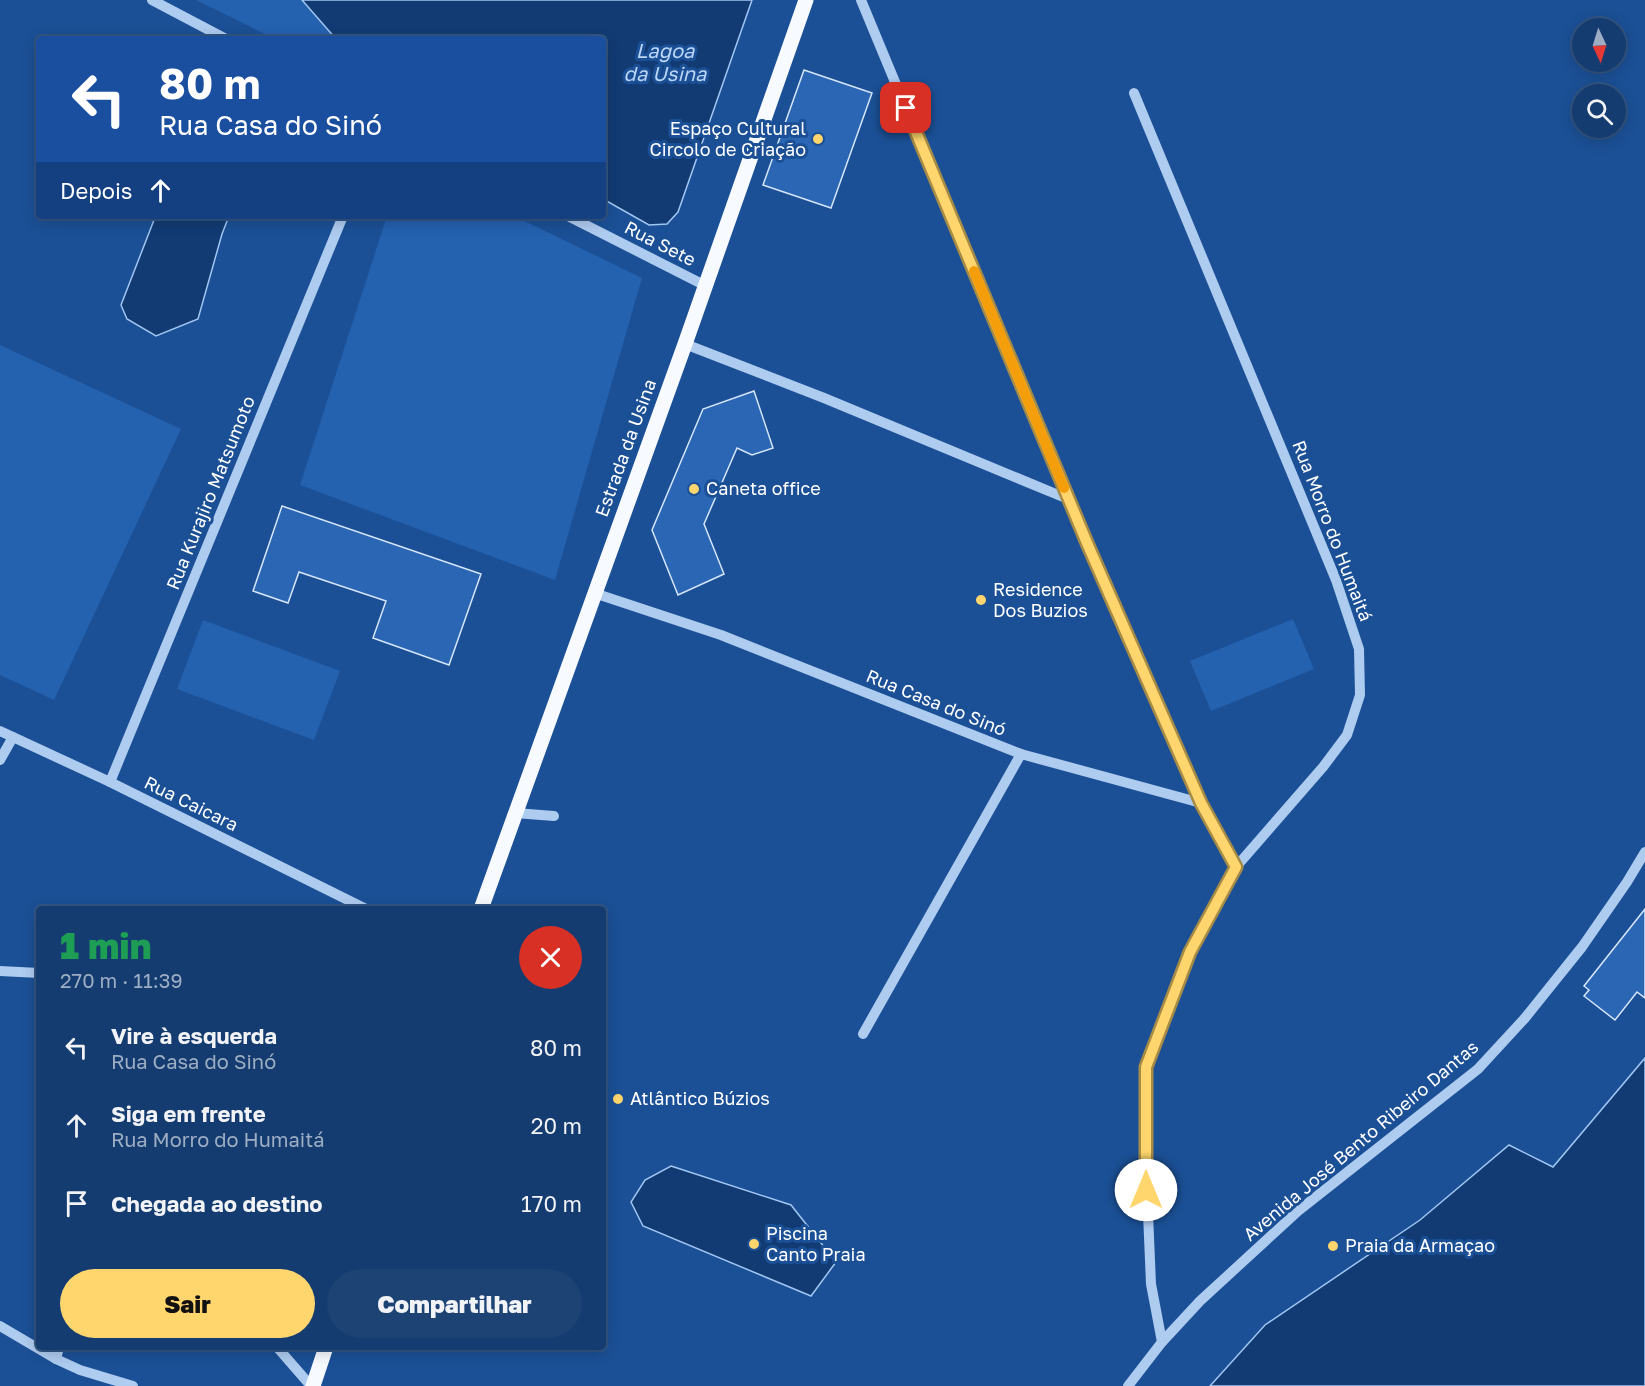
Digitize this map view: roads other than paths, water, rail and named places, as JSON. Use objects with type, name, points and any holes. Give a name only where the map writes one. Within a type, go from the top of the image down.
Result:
[{"type":"main road","name":"Estrada da Usina","points":[[482,906],[685,344],[806,0]]},
{"type":"main road","points":[[312,1386],[325,1350]]},
{"type":"street","points":[[152,0],[220,36]]},
{"type":"street","points":[[861,0],[1068,499],[1201,803],[1236,867]]},
{"type":"street","name":"Rua Morro do Humaitá","points":[[1134,93],[1336,580],[1359,649],[1360,695],[1347,735],[1323,767],[1236,867],[1190,952],[1146,1067],[1146,1190],[1151,1284],[1162,1342]]},
{"type":"street","name":"Rua Kurajiro Matsumoto","points":[[110,782],[342,219]]},
{"type":"street","name":"Rua Sete","points":[[574,219],[704,285]]},
{"type":"street","points":[[685,344],[824,398],[1068,499]]},
{"type":"street","name":"Rua Casa do Sinó","points":[[594,593],[721,635],[1021,754],[1201,803]]},
{"type":"street","name":"Rua Caicara","points":[[0,731],[110,782],[360,906]]},
{"type":"street","points":[[0,760],[13,737]]},
{"type":"street","points":[[863,1034],[1021,754]]},
{"type":"street","points":[[515,813],[554,816]]},
{"type":"street","name":"Avenida José Bento Ribeiro Dantas","points":[[1128,1386],[1162,1342],[1200,1301],[1298,1210],[1478,1069],[1525,1018],[1582,947],[1645,852]]},
{"type":"street","points":[[0,971],[36,973]]},
{"type":"street","points":[[0,1326],[36,1347]]},
{"type":"street","points":[[41,1350],[80,1370],[133,1386]]},
{"type":"street","points":[[56,1359],[58,1350]]},
{"type":"street","points":[[280,1350],[312,1386]]},
{"type":"water","name":"Lagoa da Usina","points":[[302,0],[752,0],[678,212],[667,224],[649,225],[606,201],[606,36],[333,36]]},
{"type":"water","points":[[228,219],[198,319],[156,336],[127,319],[121,305],[154,220]]},
{"type":"water","points":[[1645,1058],[1645,1386],[1210,1386],[1265,1325],[1420,1220],[1509,1145],[1553,1167]]},
{"type":"water","name":"Piscina Canto Praia","points":[[671,1166],[791,1205],[836,1262],[811,1296],[643,1226],[631,1202],[645,1180]]},
{"type":"place","name":"Espaço Cultural Circolo de Criação","points":[[818,139]]},
{"type":"place","name":"Caneta office","points":[[694,489]]},
{"type":"place","name":"Residence Dos Buzios","points":[[981,600]]},
{"type":"place","name":"Atlântico Búzios","points":[[618,1099]]},
{"type":"place","name":"Piscina Canto Praia","points":[[754,1244]]},
{"type":"place","name":"Praia da Armaçao","points":[[1333,1246]]}]
